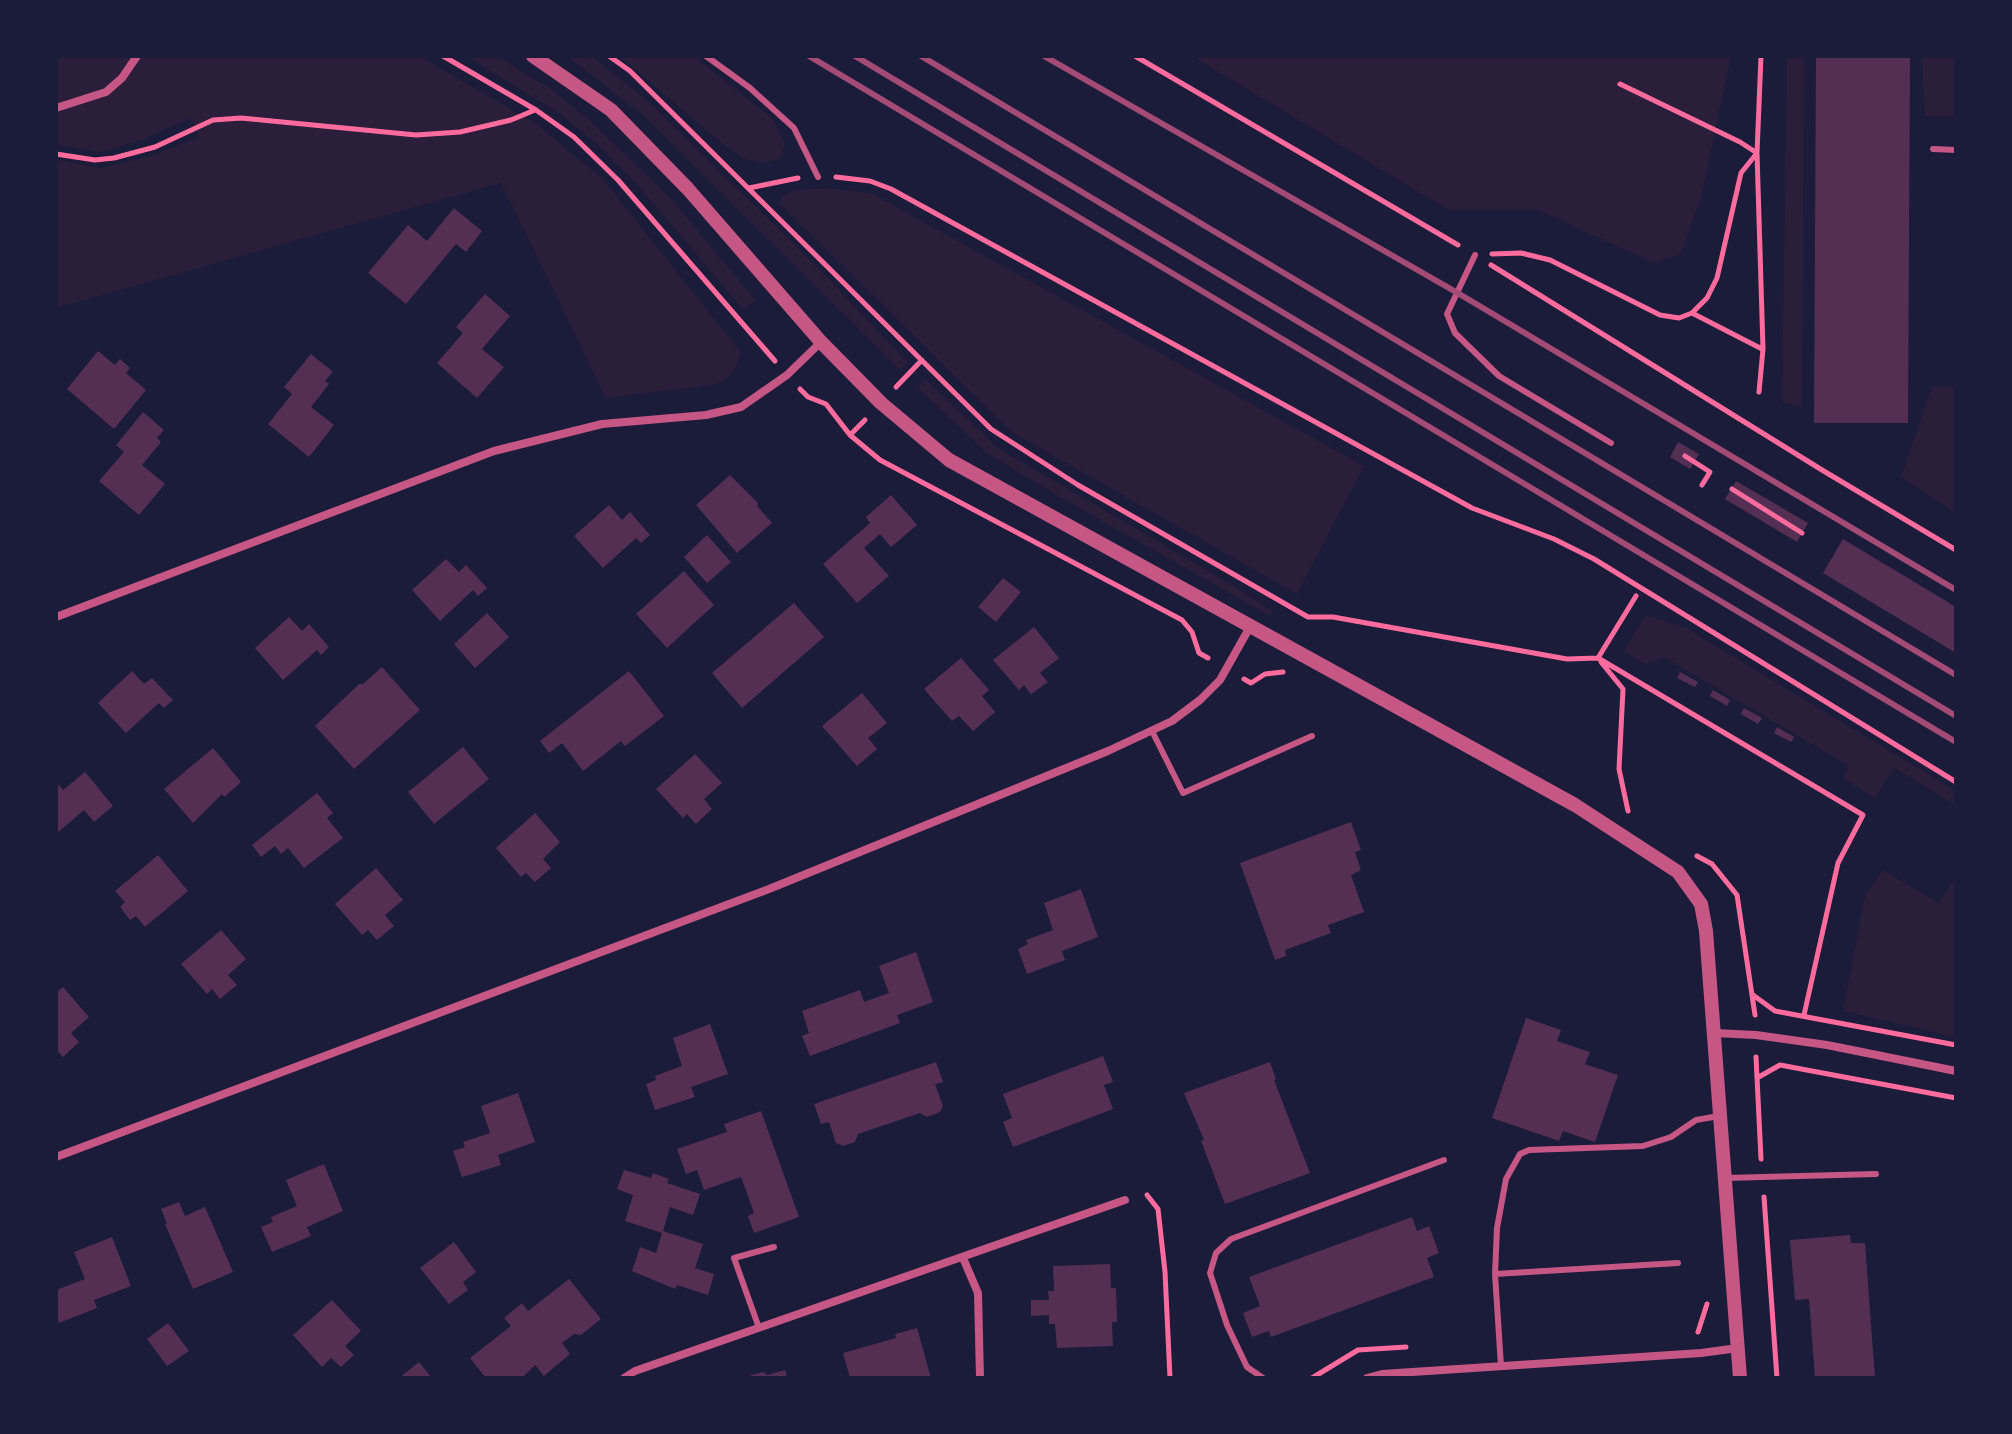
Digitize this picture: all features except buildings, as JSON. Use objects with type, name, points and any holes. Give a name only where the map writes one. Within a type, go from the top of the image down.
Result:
[{"type":"street","points":[[56,108],[106,92],[122,78],[137,56]]},
{"type":"street","points":[[533,56],[611,110],[688,189],[821,342],[881,403],[949,460],[1575,805],[1678,872],[1701,904],[1740,1378]]},
{"type":"street","points":[[56,617],[494,451],[602,424],[706,415],[741,407],[787,375],[821,342]]},
{"type":"street","points":[[56,1157],[769,889],[1152,731],[1172,721],[1200,700],[1220,680],[1251,625]]},
{"type":"street","points":[[1714,1033],[1756,1035],[1827,1045],[1956,1071]]},
{"type":"street","points":[[624,1378],[1125,1200]]},
{"type":"street","points":[[963,1258],[978,1293],[980,1378]]},
{"type":"street","points":[[1367,1378],[1382,1374],[1738,1348]]},
{"type":"lane","points":[[706,56],[750,88],[794,128],[818,177]]},
{"type":"lane","points":[[1933,149],[1956,150]]},
{"type":"lane","points":[[1475,255],[1447,314],[1455,333],[1499,376],[1611,443]]},
{"type":"lane","points":[[1152,731],[1183,793],[1312,736]]},
{"type":"lane","points":[[1501,1366],[1495,1274],[1497,1228],[1506,1179],[1520,1154],[1529,1150],[1643,1146],[1671,1137],[1696,1120],[1720,1116]]},
{"type":"lane","points":[[1263,1378],[1247,1367],[1227,1325],[1210,1273],[1216,1253],[1231,1239],[1444,1160]]},
{"type":"lane","points":[[1725,1178],[1876,1174]]},
{"type":"lane","points":[[759,1328],[734,1258],[774,1247]]},
{"type":"lane","points":[[1495,1274],[1678,1263]]},
{"type":"path","points":[[609,56],[630,71],[991,429],[1078,485],[1308,617],[1333,617],[1567,659],[1598,658],[1863,815],[1838,863],[1804,1015]]},
{"type":"path","points":[[1135,56],[1475,255],[1956,550]]},
{"type":"path","points":[[1759,392],[1763,349],[1757,153],[1761,56]]},
{"type":"path","points":[[1620,84],[1757,153]]},
{"type":"path","points":[[56,154],[95,160],[114,158],[155,147],[213,120],[241,118],[416,135],[460,132],[511,120],[536,110]]},
{"type":"path","points":[[1475,255],[1521,253],[1550,260],[1660,315],[1679,318],[1692,313],[1707,298],[1717,278],[1741,173],[1757,153]]},
{"type":"path","points":[[748,188],[818,177],[870,181],[891,189],[1472,508],[1554,539],[1594,559],[1956,782]]},
{"type":"path","points":[[1692,313],[1763,349]]},
{"type":"path","points":[[1685,456],[1710,472],[1702,485]]},
{"type":"path","points":[[1732,489],[1802,533]]},
{"type":"path","points":[[1598,658],[1636,596]]},
{"type":"path","points":[[1308,617],[1312,633]]},
{"type":"path","points":[[1598,658],[1623,689],[1619,769],[1628,814],[1616,807]]},
{"type":"path","points":[[1244,679],[1251,683],[1265,674],[1289,673]]},
{"type":"path","points":[[1688,850],[1712,864],[1737,895],[1753,995],[1777,1378]]},
{"type":"path","points":[[1753,995],[1775,1011],[1956,1045]]},
{"type":"path","points":[[1757,1078],[1780,1065],[1956,1098]]},
{"type":"path","points":[[1125,1200],[1147,1195],[1158,1209],[1165,1272],[1170,1378]]},
{"type":"path","points":[[1701,1353],[1698,1329],[1707,1308],[1706,1292]]},
{"type":"shaded area","points":[[56,56],[419,56],[535,123],[602,178],[740,351],[737,366],[725,380],[713,385],[606,398],[501,183],[56,308],[56,160],[101,168],[151,156],[200,137],[191,118],[144,139],[103,152],[56,145]]},
{"type":"shaded area","points":[[466,56],[496,56],[551,89],[586,117],[672,200],[755,300],[744,310],[635,182],[596,143],[559,113]]},
{"type":"shaded area","points":[[567,56],[592,56],[649,102],[823,273],[908,363],[900,370],[642,114]]},
{"type":"shaded area","points":[[620,56],[693,56],[772,118],[785,144],[782,155],[779,159],[764,163],[745,159],[719,141]]},
{"type":"shaded area","points":[[1192,56],[1731,56],[1702,194],[1681,254],[1654,263],[1536,209],[1447,209]]},
{"type":"shaded area","points":[[1787,56],[1804,56],[1802,408],[1782,402]]},
{"type":"shaded area","points":[[1922,56],[1956,56],[1956,116],[1925,116]]},
{"type":"shaded area","points":[[826,188],[871,193],[1364,466],[1297,594],[1012,432],[779,203],[783,196],[795,190]]},
{"type":"shaded area","points":[[925,379],[998,448],[1232,585],[1273,611],[1270,616],[985,452],[918,387]]},
{"type":"shaded area","points":[[1932,387],[1956,387],[1956,513],[1901,477]]},
{"type":"shaded area","points":[[1645,615],[1686,628],[1956,791],[1956,805],[1894,768],[1875,798],[1843,778],[1849,766],[1664,657],[1646,664],[1624,652]]},
{"type":"shaded area","points":[[1883,870],[1939,903],[1956,876],[1956,1037],[1843,1011],[1865,896]]},
{"type":"railway","points":[[809,56],[1956,742]]},
{"type":"railway","points":[[855,56],[1956,716]]},
{"type":"railway","points":[[921,56],[1956,675]]},
{"type":"railway","points":[[1044,56],[1456,292],[1956,590]]}]
